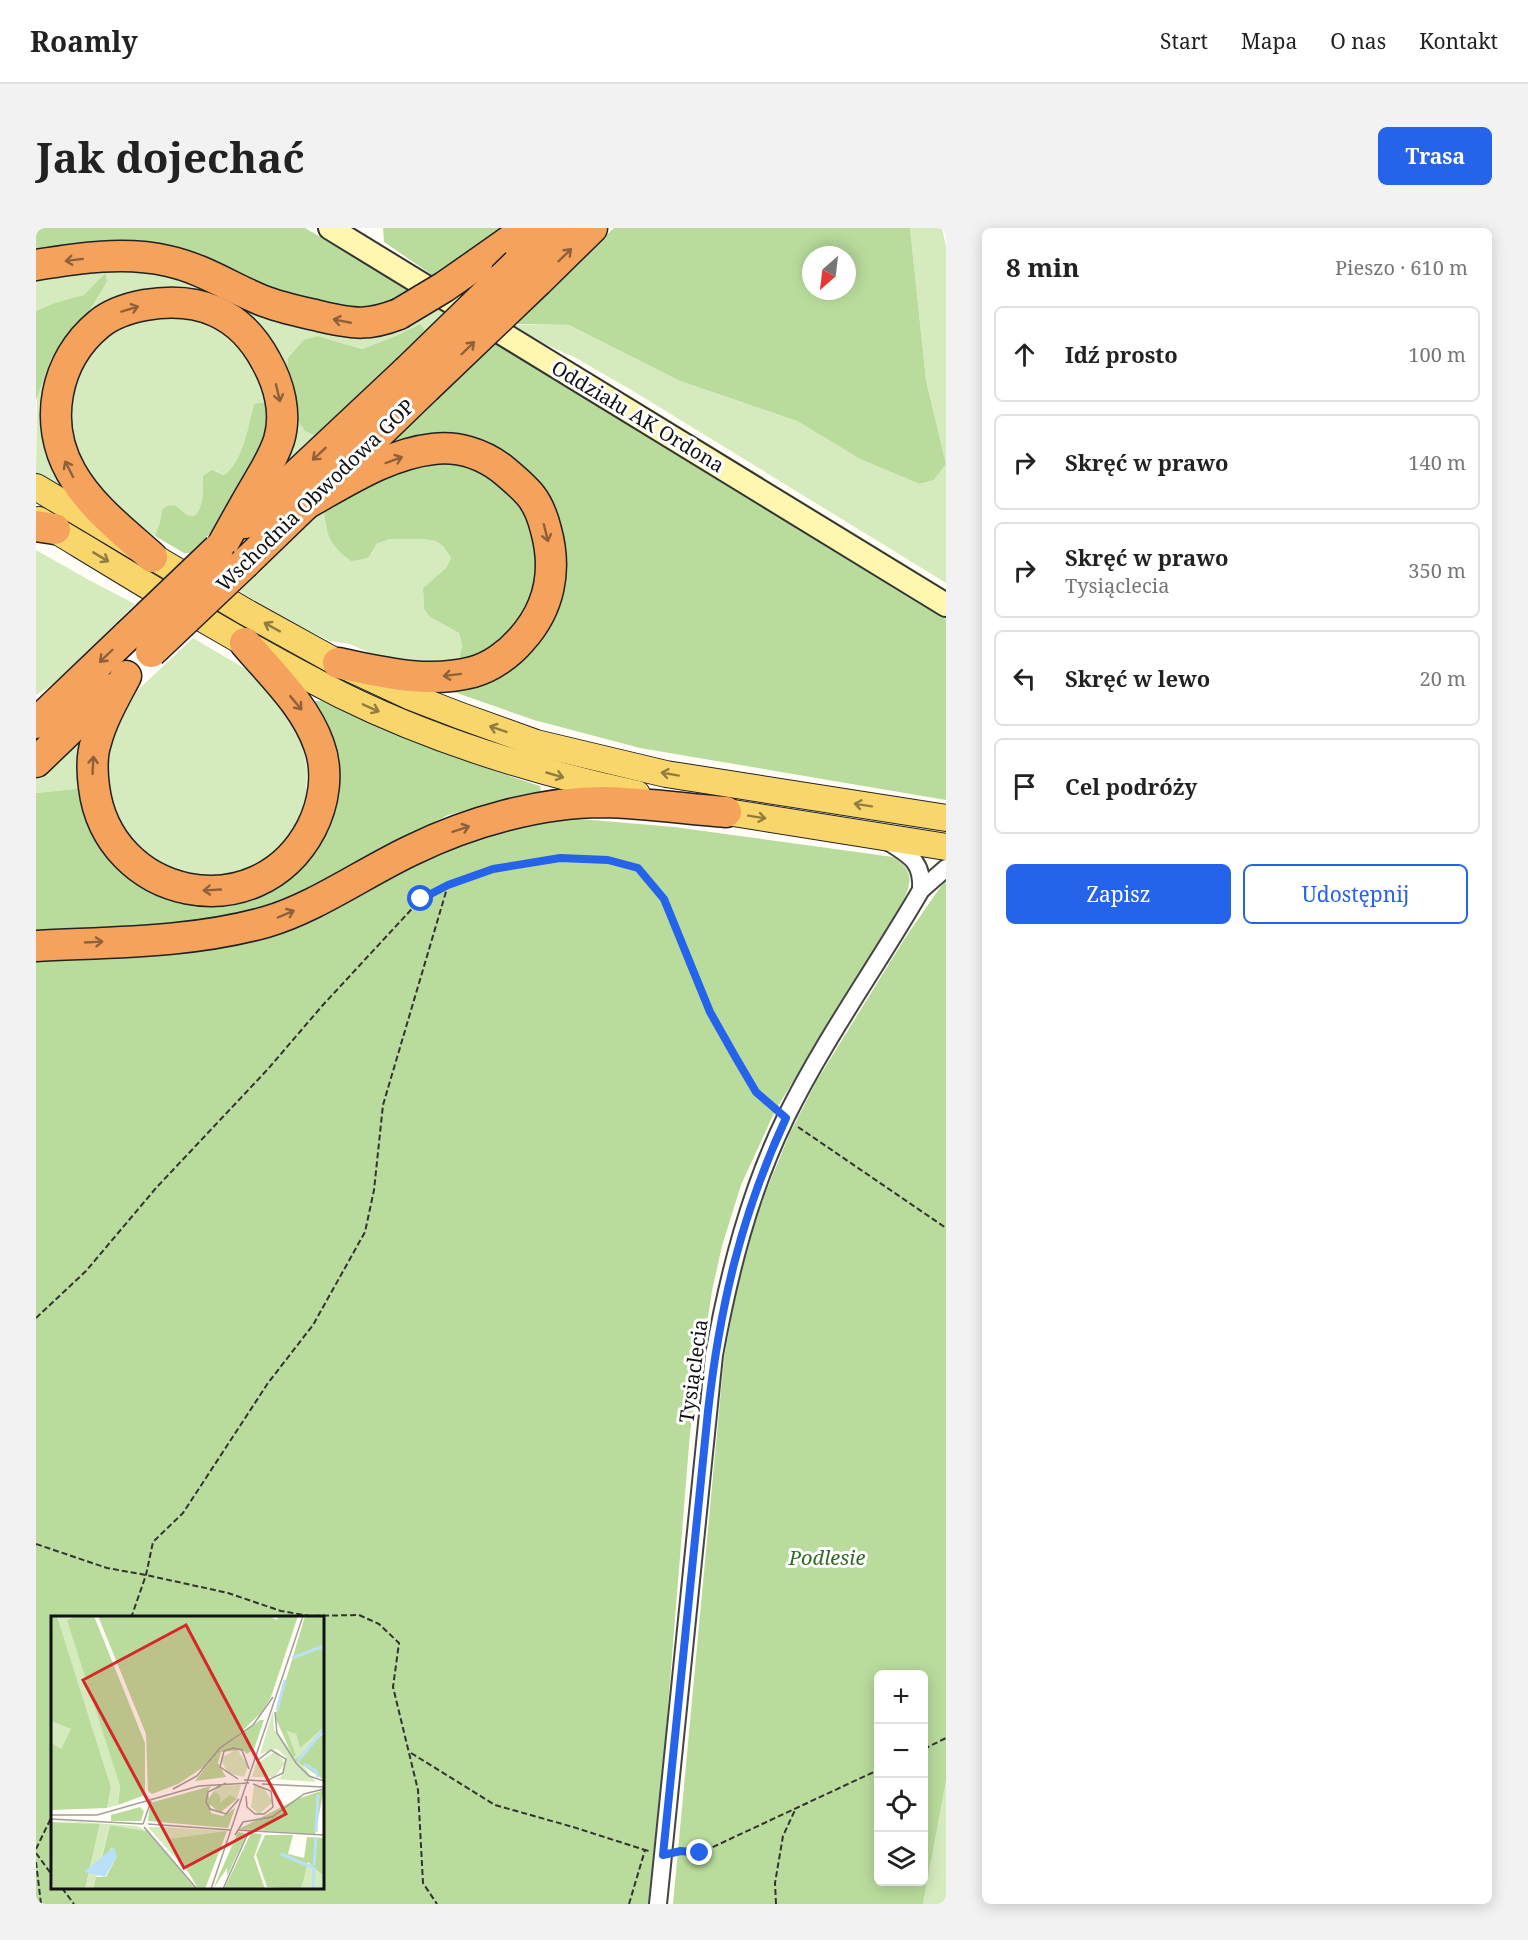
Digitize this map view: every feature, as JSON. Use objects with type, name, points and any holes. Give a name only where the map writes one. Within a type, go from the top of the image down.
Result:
[{"type":"highway","points":[[36,265],[107,256],[148,257],[180,264],[279,306],[363,324],[399,314],[444,287],[528,228]]},
{"type":"highway","name":"Wschodnia Obwodowa GOP","points":[[528,273],[555,228]]},
{"type":"highway","name":"Wschodnia Obwodowa GOP","points":[[36,723],[84,677],[139,643],[229,552],[528,273],[592,228]]},
{"type":"highway","points":[[152,557],[82,490],[62,454],[57,439],[55,420],[56,398],[61,382],[67,367],[87,336],[100,323],[119,312],[155,303],[188,303],[221,313],[237,323],[251,337],[273,373],[282,418],[279,439],[229,552]]},
{"type":"highway","name":"Wschodnia Obwodowa GOP","points":[[229,552],[304,505],[416,379]]},
{"type":"highway","points":[[304,505],[372,467],[433,448],[452,448],[469,451],[483,457],[514,478],[532,497],[542,517],[548,537],[552,558],[551,580],[544,604],[527,633],[513,649],[493,664],[475,672],[432,677],[402,676],[338,663]]},
{"type":"highway","name":"Wschodnia Obwodowa GOP","points":[[36,762],[126,676],[139,643]]},
{"type":"highway","points":[[126,676],[104,721],[96,742],[92,764],[97,808],[105,827],[136,866],[161,880],[181,888],[202,891],[237,889],[253,883],[286,863],[309,832],[320,809],[323,794],[324,761],[309,722],[245,643]]},
{"type":"highway","points":[[36,702],[84,677]]},
{"type":"highway","points":[[36,946],[190,937],[226,932],[268,922],[448,833],[516,813],[604,802],[726,812]]},
{"type":"main road","points":[[36,487],[244,611],[338,663],[409,696],[536,742],[666,774],[946,818]]},
{"type":"main road","points":[[42,524],[245,643],[342,695],[412,726],[486,753],[576,780],[666,801],[946,847]]},
{"type":"main road","points":[[920,814],[946,808]]},
{"type":"street","name":"Oddziału AK Ordona","points":[[330,228],[357,235],[946,605]]},
{"type":"street","points":[[882,837],[909,855],[915,862],[920,870],[921,890]]},
{"type":"street","name":"Tysiąclecia","points":[[658,1904],[714,1355],[739,1239],[757,1186],[786,1118],[832,1033],[921,890],[946,868]]},
{"type":"path","points":[[36,1318],[86,1271],[156,1188],[268,1069],[322,1006],[421,899],[448,885],[493,869],[560,858],[608,860],[638,868],[664,899],[710,1012],[756,1092],[786,1118],[946,1228]]},
{"type":"path","points":[[131,1616],[146,1575],[153,1542],[183,1513],[268,1383],[313,1325],[365,1232],[374,1190],[383,1105],[448,885]]},
{"type":"path","points":[[36,1544],[107,1569],[228,1593],[281,1611],[310,1616],[359,1615],[379,1624],[399,1643],[393,1687],[418,1790],[423,1883],[437,1904]]},
{"type":"path","points":[[928,1747],[946,1738]]},
{"type":"path","points":[[410,1752],[495,1805],[663,1855],[681,1851],[700,1853],[874,1772]]},
{"type":"path","points":[[776,1904],[775,1883],[783,1836],[795,1810]]},
{"type":"path","points":[[51,1818],[36,1851],[51,1874]]},
{"type":"path","points":[[629,1904],[645,1850]]},
{"type":"path","points":[[36,1862],[41,1904]]},
{"type":"path","points":[[63,1889],[74,1904]]},
{"type":"green space","points":[[36,228],[305,228],[414,292],[377,310],[304,303],[191,260],[36,255]]},
{"type":"green space","points":[[383,228],[511,228],[438,279],[384,242]]},
{"type":"green space","points":[[614,228],[910,228],[926,380],[946,464],[934,480],[920,484],[860,459],[797,421],[680,381],[569,325],[511,324]]},
{"type":"green space","points":[[910,228],[942,228],[946,246],[946,464],[926,380]]},
{"type":"green space","points":[[105,265],[437,306],[449,313],[428,334],[420,324],[362,349],[318,336],[317,436],[271,482],[291,407],[203,295],[64,349],[79,502],[36,475],[37,395],[51,359],[65,337],[88,313],[105,285],[104,274],[84,295],[36,311],[36,275]]},
{"type":"green space","points":[[105,273],[107,280],[105,285],[88,313],[65,337],[51,359],[36,400],[36,311],[84,295]]},
{"type":"green space","points":[[188,310],[234,332],[272,401],[254,405],[244,443],[230,470],[224,475],[216,471],[203,476],[202,498],[198,512],[194,516],[187,515],[175,505],[162,510],[155,536],[123,518],[70,452],[69,383],[107,327]]},
{"type":"green space","points":[[420,324],[428,334],[317,436],[305,431],[297,419],[287,376],[288,358],[304,340],[318,336],[362,349]]},
{"type":"green space","points":[[510,325],[569,325],[680,381],[797,421],[860,459],[921,484],[934,480],[946,464],[946,583],[633,391],[576,358],[533,339]]},
{"type":"green space","points":[[494,341],[946,619],[946,800],[640,748],[534,720],[454,692],[444,686],[467,680],[556,592],[513,463],[371,457]]},
{"type":"green space","points":[[539,346],[567,359],[630,396],[946,589],[946,596]]},
{"type":"green space","points":[[272,401],[271,435],[227,517],[190,553],[184,553],[155,536],[162,510],[167,506],[175,505],[187,515],[194,516],[198,512],[202,498],[203,476],[212,470],[224,475],[230,470],[244,443],[254,404]]},
{"type":"green space","points":[[455,458],[506,483],[536,530],[539,586],[512,636],[458,666],[462,645],[459,633],[430,617],[424,609],[423,588],[446,568],[451,558],[443,546],[436,541],[423,539],[390,539],[376,544],[372,553],[367,557],[351,561],[338,550],[330,539],[324,509],[369,477]]},
{"type":"green space","points":[[324,509],[326,528],[372,554],[376,544],[390,539],[423,539],[437,541],[443,546],[451,558],[446,568],[423,588],[424,609],[430,617],[459,633],[462,645],[458,666],[390,662],[350,644],[330,641],[279,616],[239,591]]},
{"type":"green space","points":[[36,550],[135,604],[58,681],[36,695]]},
{"type":"green space","points":[[193,638],[261,678],[295,723],[303,745],[307,770],[306,795],[304,815],[297,836],[252,875],[177,879],[116,832],[103,764],[124,703]]},
{"type":"green space","points":[[313,701],[321,701],[429,747],[540,786],[541,791],[448,815],[293,898],[245,919],[36,936],[36,793],[84,788],[182,900],[311,850],[311,709]]},
{"type":"green space","points":[[88,724],[84,788],[36,793],[36,778]]},
{"type":"green space","points":[[555,819],[674,827],[893,857],[906,868],[910,880],[909,887],[899,909],[775,1111],[741,1185],[722,1246],[712,1291],[690,1433],[652,1904],[36,1904],[36,959],[146,953],[475,835]]},
{"type":"green space","name":"Podlesie","points":[[946,879],[946,1781],[928,1877],[928,1670],[874,1670],[874,1886],[926,1886],[923,1904],[673,1904],[724,1358],[749,1237],[790,1133],[816,1082],[905,938]]},
{"type":"green space","points":[[946,1781],[946,1904],[923,1904]]},
{"type":"route","points":[[421,899],[448,885],[493,869],[560,858],[608,860],[638,868],[664,899],[710,1012],[756,1092],[786,1118],[769,1155],[739,1239],[714,1355],[663,1855],[681,1851],[700,1853]]}]
